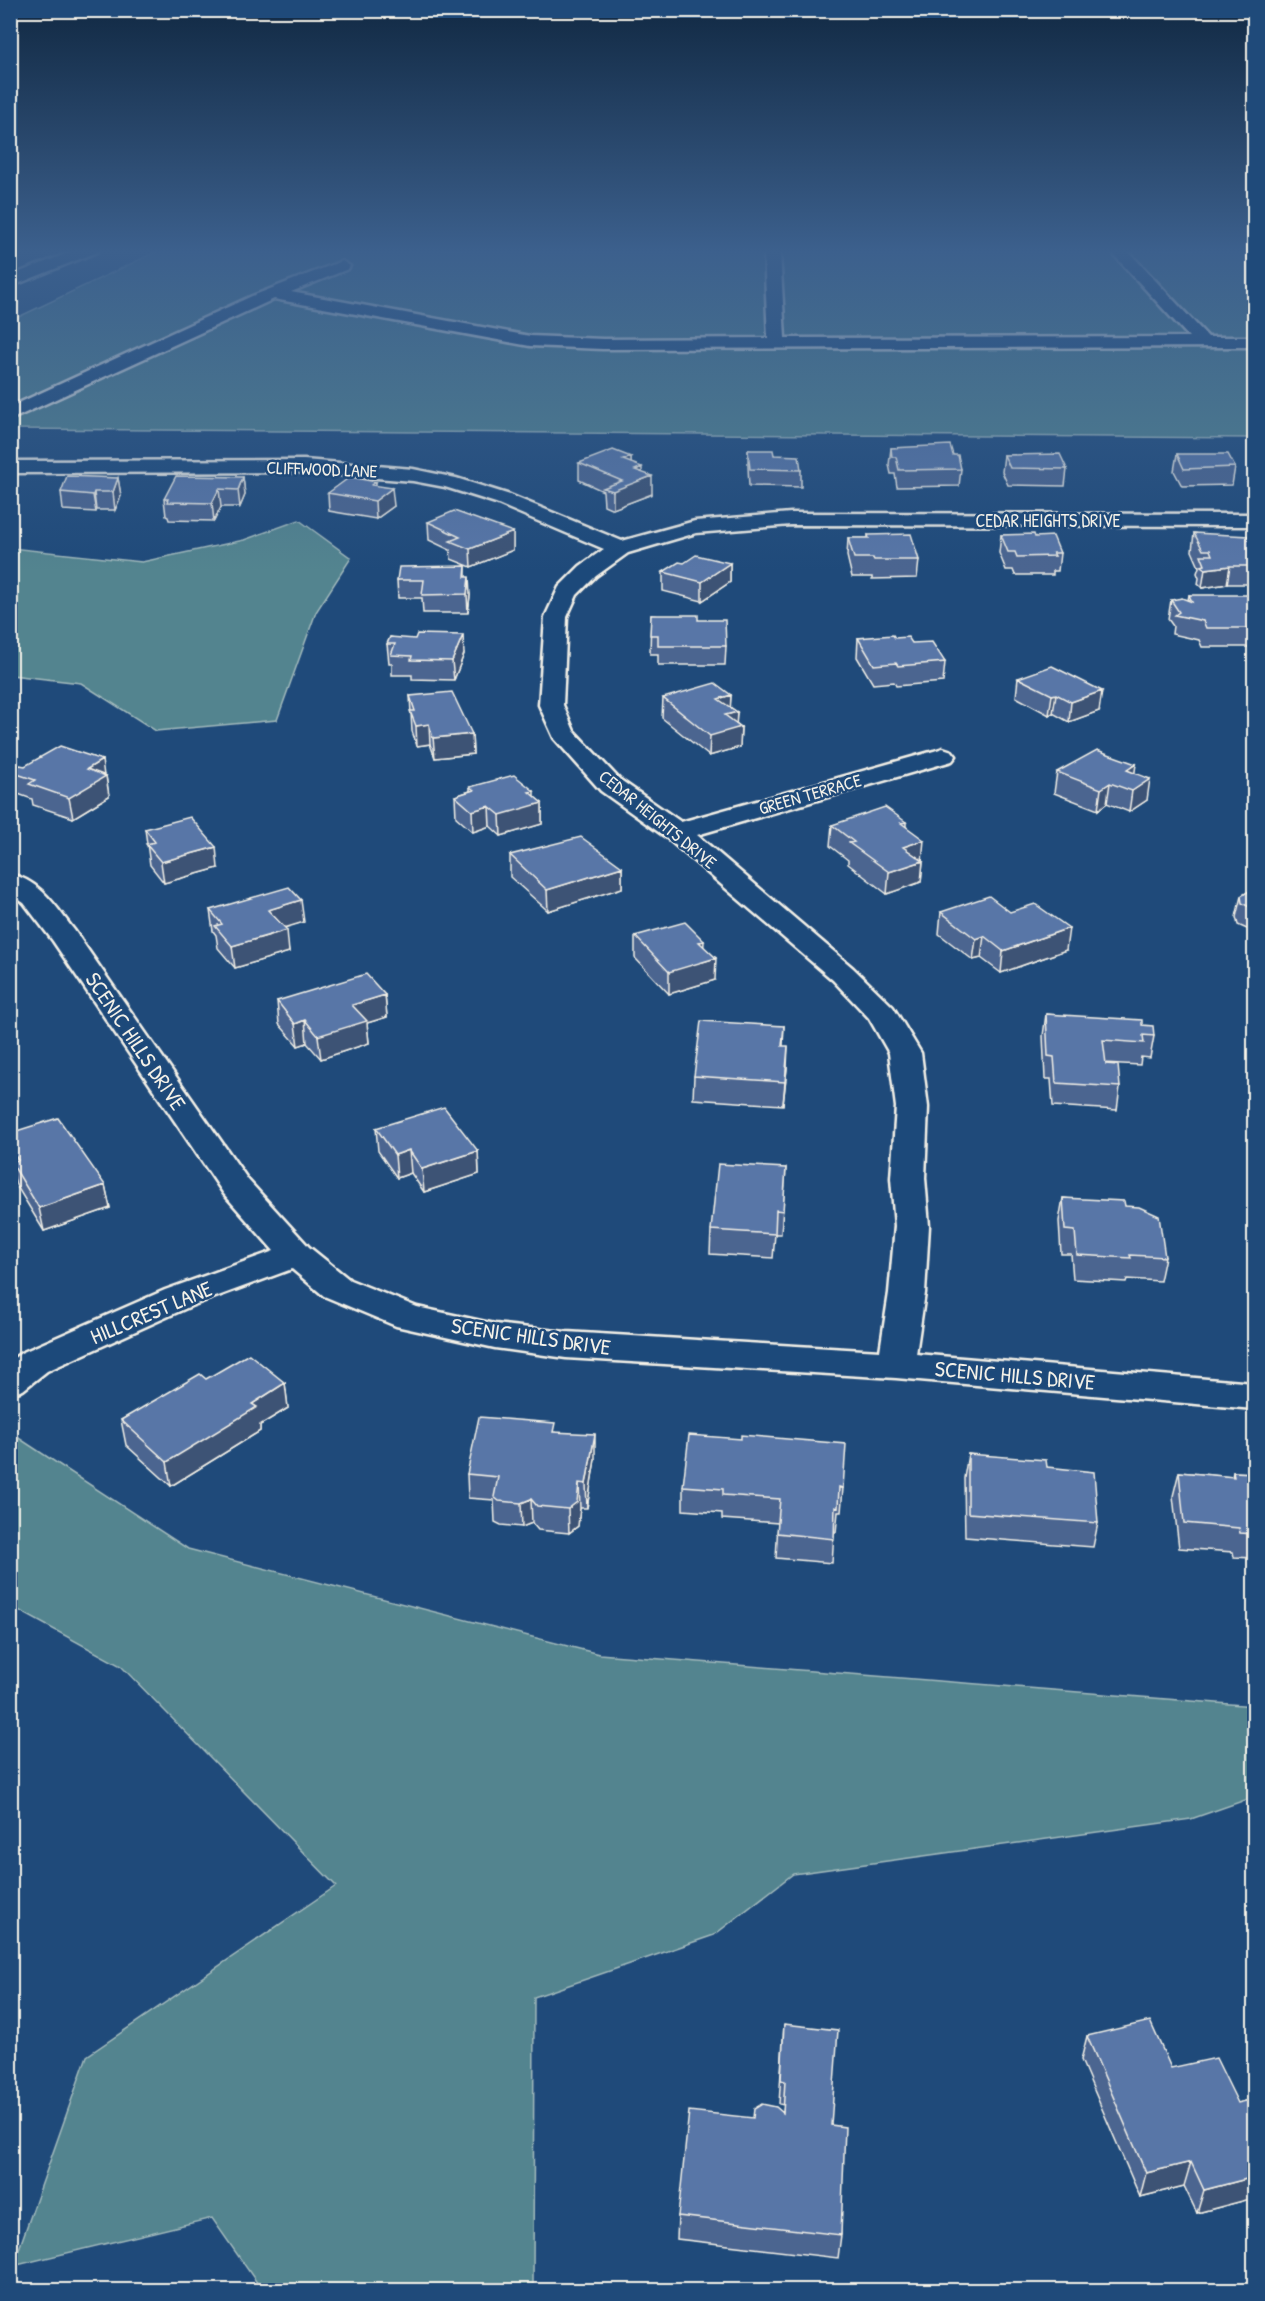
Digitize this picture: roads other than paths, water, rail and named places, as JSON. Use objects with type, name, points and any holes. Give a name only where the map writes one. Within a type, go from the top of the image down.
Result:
[{"type":"street","points":[[10,414],[136,356]]},
{"type":"street","name":"CLIFFWOOD LANE","points":[[10,467],[304,466],[401,473],[449,482],[503,499],[620,548]]},
{"type":"street","name":"CEDAR HEIGHTS DRIVE","points":[[896,1365],[907,1293],[912,1226],[908,1178],[912,1107],[905,1053],[882,1012],[843,974],[677,832],[610,785],[563,733],[551,705],[556,617],[567,592],[588,571],[620,548],[695,527],[791,519],[1254,520]]},
{"type":"street","name":"GREEN TERRACE","points":[[677,832],[943,756]]},
{"type":"street","name":"SCENIC HILLS DRIVE","points":[[10,882],[34,897],[40,904],[236,1186],[297,1255],[337,1288],[409,1317],[495,1336],[566,1345],[896,1365],[1254,1396]]},
{"type":"street","name":"HILLCREST LANE","points":[[10,1381],[34,1362],[178,1298],[297,1255]]}]
